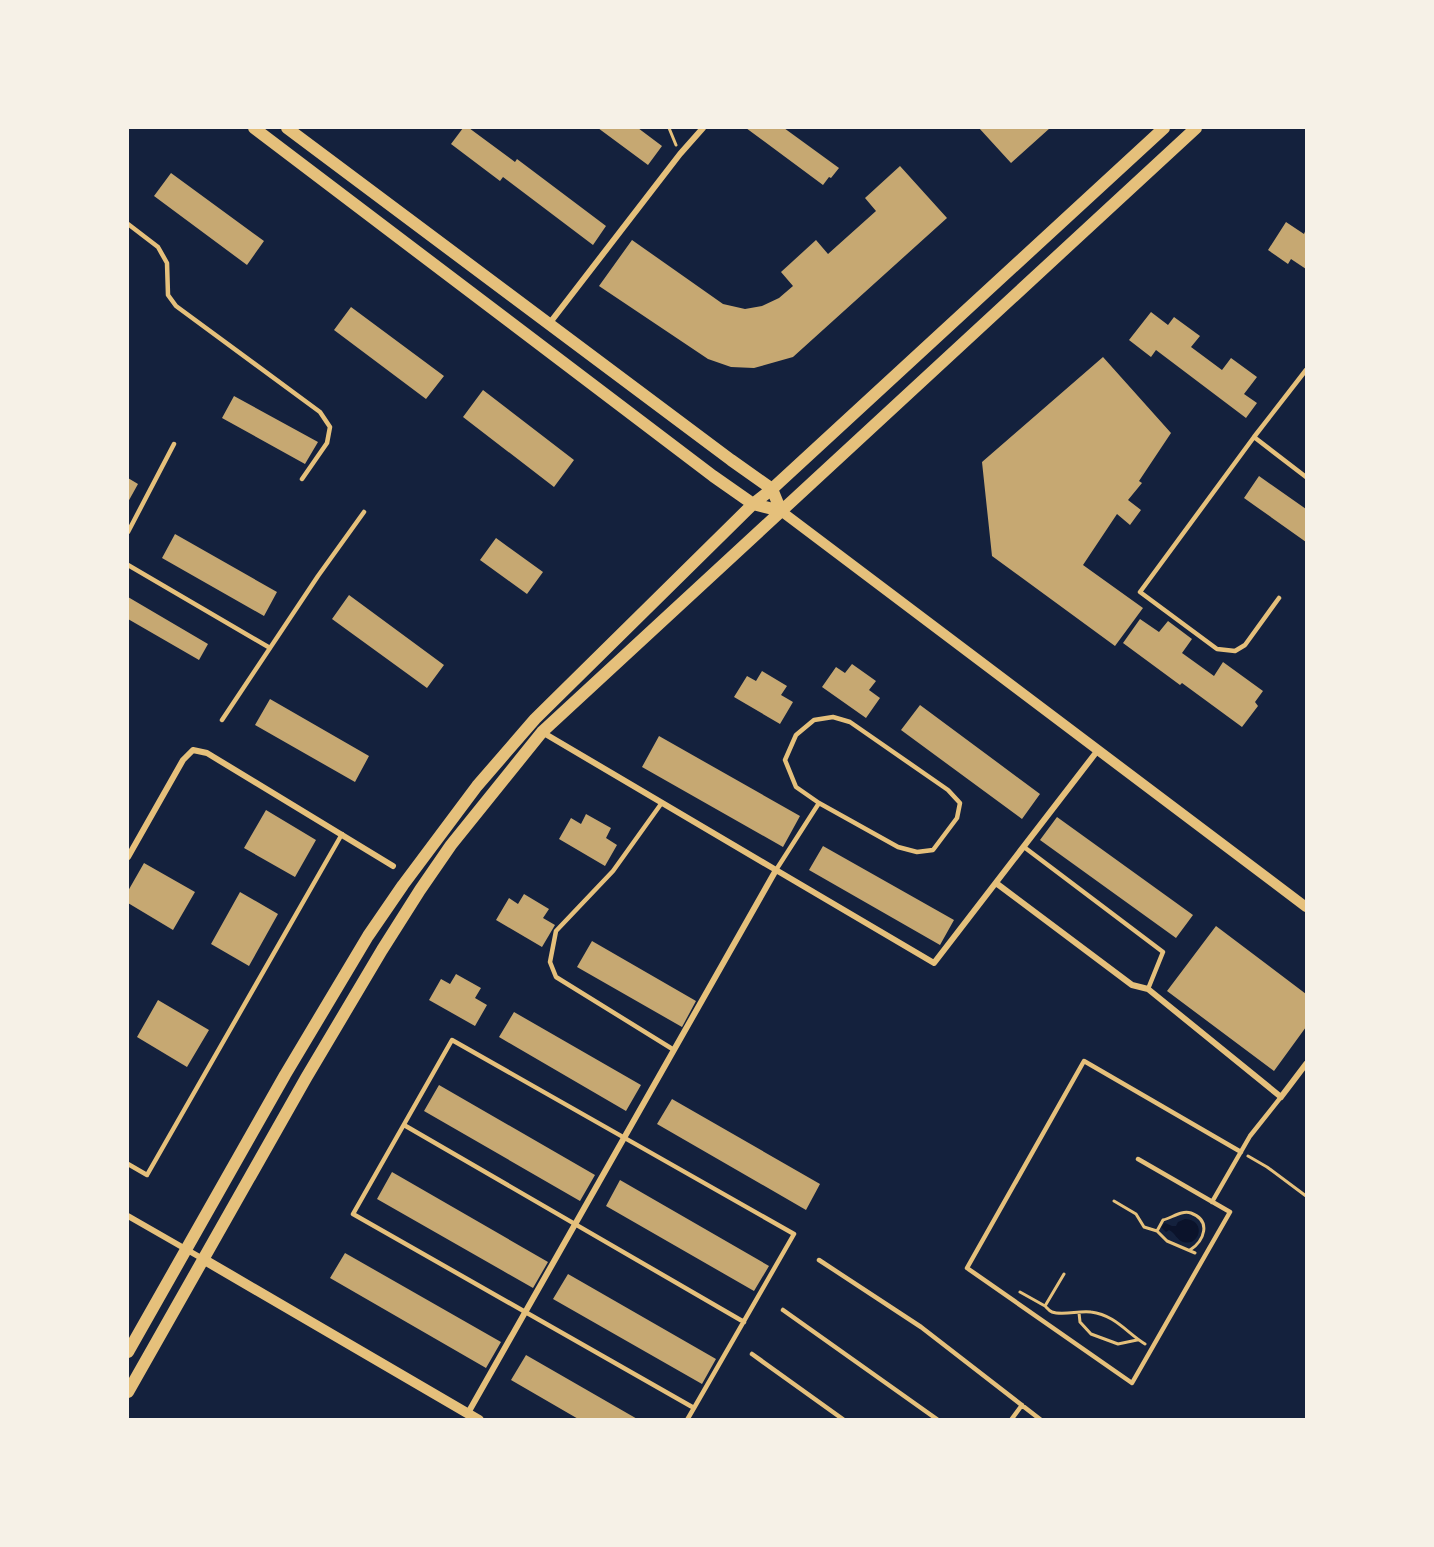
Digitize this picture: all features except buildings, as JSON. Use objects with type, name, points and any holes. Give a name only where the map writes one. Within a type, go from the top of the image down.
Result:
[{"type":"main road","points":[[254,128],[713,476],[753,504],[781,511]]},
{"type":"main road","points":[[287,128],[772,489],[781,511]]},
{"type":"main road","points":[[128,1352],[285,1075],[368,936],[477,786],[535,719],[753,504],[1164,128]]},
{"type":"main road","points":[[128,1392],[382,950],[451,845],[542,732],[1196,128]]},
{"type":"main road","points":[[535,719],[542,732]]},
{"type":"street","points":[[549,324],[680,154],[703,128]]},
{"type":"street","points":[[781,511],[1306,908]]},
{"type":"street","points":[[542,732],[934,963],[1098,750]]},
{"type":"street","points":[[128,857],[183,760],[193,750],[207,753],[393,866]]},
{"type":"street","points":[[468,1413],[776,870]]},
{"type":"street","points":[[996,883],[1132,985],[1148,989],[1281,1097],[1306,1064]]},
{"type":"street","points":[[128,1216],[479,1419]]},
{"type":"lane","points":[[128,224],[158,247],[167,263],[168,295],[176,306],[321,412],[330,427],[327,443],[302,479]]},
{"type":"lane","points":[[1279,598],[1245,645],[1235,651],[1216,649],[1140,592],[1306,370]]},
{"type":"lane","points":[[1254,437],[1306,477]]},
{"type":"lane","points":[[128,532],[174,444]]},
{"type":"lane","points":[[222,720],[318,576],[364,512]]},
{"type":"lane","points":[[128,565],[270,648]]},
{"type":"lane","points":[[833,717],[850,722],[948,790],[960,803],[957,818],[933,850],[917,852],[898,847],[819,803],[796,787],[786,760],[796,735],[814,720],[833,717]]},
{"type":"lane","points":[[776,870],[819,803]]},
{"type":"lane","points":[[661,804],[613,870],[556,931],[550,962],[556,977],[674,1050]]},
{"type":"lane","points":[[128,1164],[147,1175],[342,834]]},
{"type":"lane","points":[[1024,847],[1163,952],[1148,989]]},
{"type":"lane","points":[[687,1419],[694,1408],[744,1322],[794,1234],[452,1040],[353,1214],[694,1408]]},
{"type":"lane","points":[[1138,1160],[1230,1212],[1132,1383],[967,1268],[1084,1061],[1241,1152]]},
{"type":"lane","points":[[1212,1202],[1250,1136],[1281,1097]]},
{"type":"lane","points":[[404,1125],[744,1322]]},
{"type":"lane","points":[[819,1260],[921,1327],[1041,1419]]},
{"type":"lane","points":[[783,1310],[938,1419]]},
{"type":"lane","points":[[752,1354],[844,1419]]},
{"type":"lane","points":[[1011,1419],[1022,1404]]},
{"type":"path","points":[[669,128],[680,154]]},
{"type":"path","points":[[1241,1152],[1267,1167],[1306,1196]]},
{"type":"path","points":[[1114,1201],[1136,1214],[1144,1227],[1157,1231],[1167,1241],[1203,1258]]},
{"type":"path","points":[[1157,1231],[1163,1220],[1180,1213],[1190,1213],[1199,1219],[1204,1227],[1198,1245],[1190,1250]]},
{"type":"path","points":[[1064,1274],[1045,1306],[1053,1312],[1090,1312],[1110,1318],[1151,1349]]},
{"type":"path","points":[[1079,1313],[1080,1322],[1091,1334],[1118,1344],[1137,1340]]},
{"type":"water","points":[[1185,1219],[1192,1220],[1199,1228],[1194,1241],[1183,1242],[1171,1231],[1166,1232],[1161,1227],[1165,1223],[1176,1226],[1178,1222]]}]
